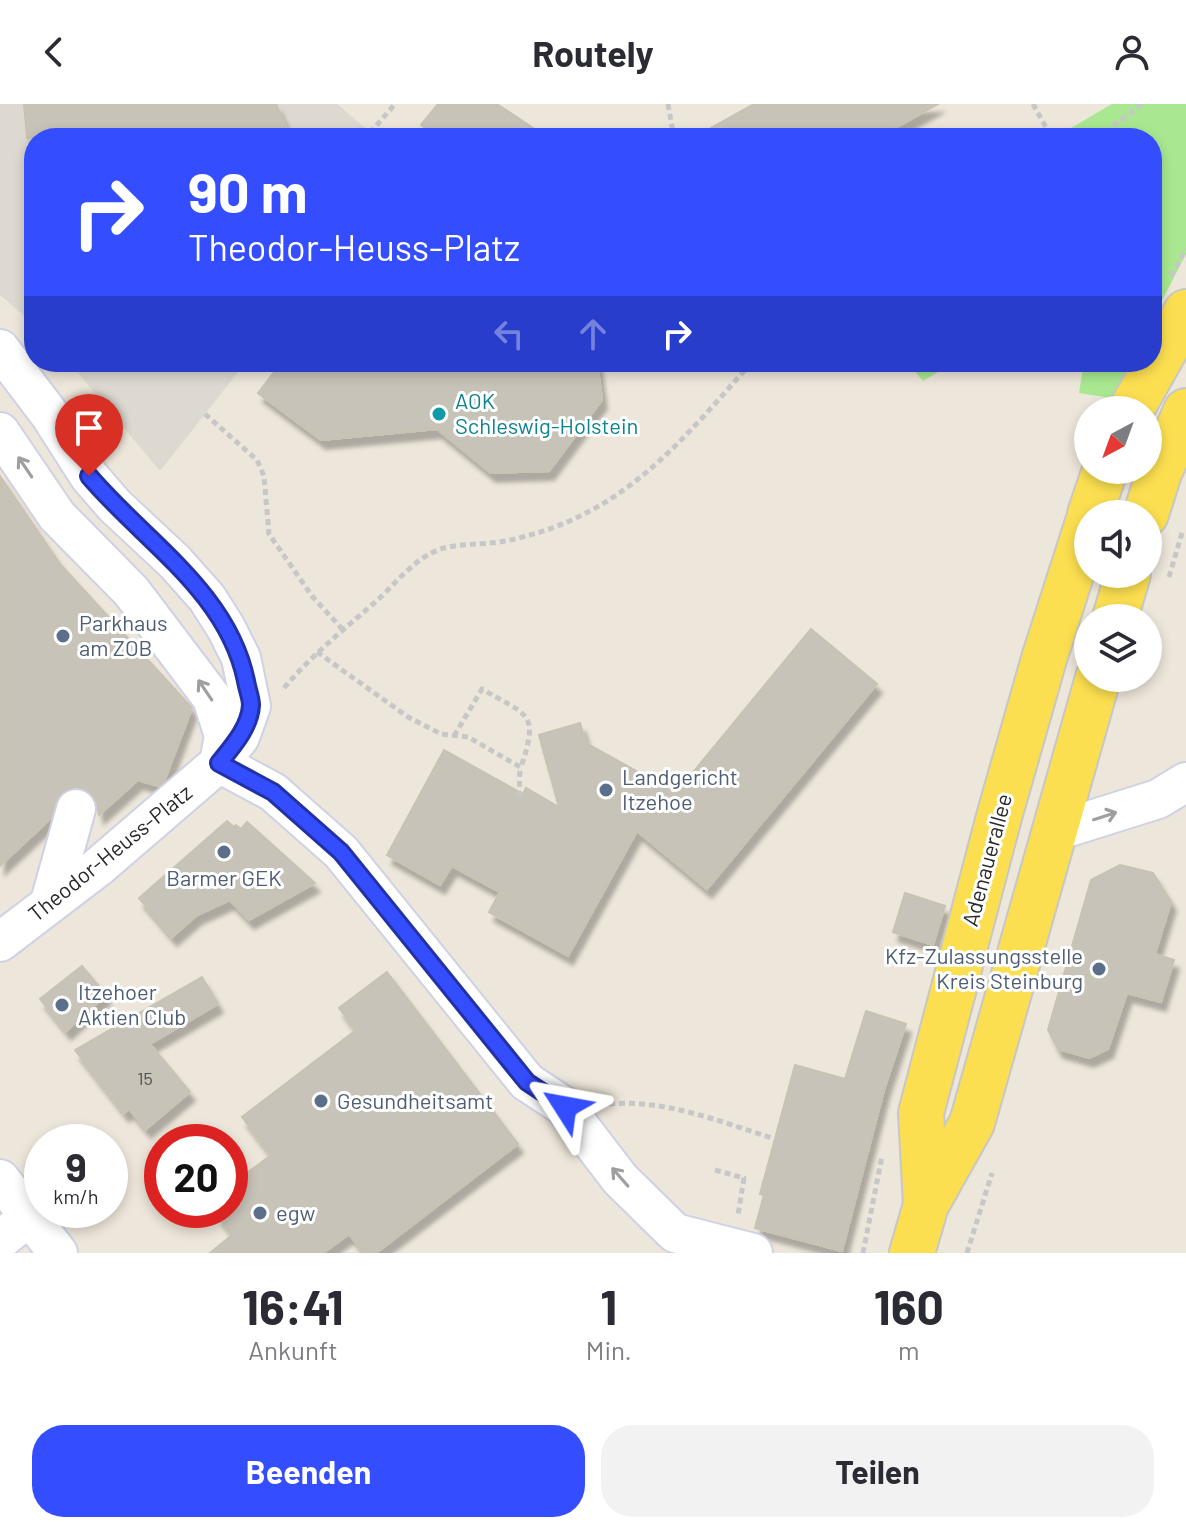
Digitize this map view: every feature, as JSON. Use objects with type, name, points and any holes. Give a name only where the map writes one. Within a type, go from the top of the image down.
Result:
[{"type":"main road","points":[[1162,355],[1186,312]]},
{"type":"main road","points":[[1139,396],[1152,372]]},
{"type":"main road","points":[[1150,500],[1186,411]]},
{"type":"main road","name":"Adenauerallee","points":[[926,1205],[921,1113],[999,817],[1074,566]]},
{"type":"main road","name":"Adenauerallee","points":[[912,1253],[926,1205],[972,1123],[1094,692]]},
{"type":"street","name":"Theodor-Heuss-Platz","points":[[0,349],[50,415],[89,476],[207,598],[241,658],[251,706],[240,737],[219,763],[97,868],[0,942]]},
{"type":"street","points":[[0,432],[57,516],[131,591],[212,698],[224,736],[219,763],[273,792],[341,852],[527,1082],[565,1107],[620,1179],[675,1233],[744,1251]]},
{"type":"street","points":[[1053,832],[1172,791]]},
{"type":"street","points":[[50,902],[76,809]]},
{"type":"street","points":[[0,1179],[24,1209]]},
{"type":"street","points":[[0,1240],[24,1221]]},
{"type":"street","points":[[39,1228],[58,1253]]},
{"type":"path","points":[[374,128],[395,104]]},
{"type":"path","points":[[668,104],[672,128]]},
{"type":"path","points":[[1033,104],[1046,128]]},
{"type":"path","points":[[1110,128],[1142,104]]},
{"type":"path","points":[[279,694],[317,652],[415,564],[442,549],[505,541],[586,514],[643,476],[675,448],[743,372]]},
{"type":"path","points":[[205,414],[257,460],[264,476],[269,534],[312,596],[343,630]]},
{"type":"path","points":[[317,652],[408,717],[441,734],[468,737],[520,767]]},
{"type":"path","points":[[454,736],[482,689],[523,714],[529,722],[531,735],[520,767],[519,801]]},
{"type":"path","points":[[565,1107],[638,1102],[668,1107],[775,1139]]},
{"type":"path","points":[[715,1170],[744,1178],[737,1210],[744,1251]]},
{"type":"green space","points":[[1112,104],[1186,104],[1186,254],[1162,301],[1162,128],[1071,128]]},
{"type":"green space","points":[[915,372],[938,372],[923,381]]},
{"type":"green space","points":[[1082,372],[1125,372],[1112,396],[1079,393]]},
{"type":"shaded area","points":[[0,104],[24,104],[24,315],[0,295]]},
{"type":"shaded area","points":[[276,104],[337,104],[365,128],[284,128]]},
{"type":"shaded area","points":[[77,372],[238,372],[160,471]]},
{"type":"building","points":[[24,104],[276,104],[287,128],[26,128]]},
{"type":"building","points":[[438,104],[497,104],[533,128],[424,128],[421,125]]},
{"type":"building","points":[[754,104],[938,104],[895,128],[711,128]]},
{"type":"building","name":"AOK Schleswig-Holstein","points":[[274,372],[598,372],[602,400],[549,471],[491,473],[437,429],[321,440],[258,393]]},
{"type":"building","name":"Parkhaus am ZOB","points":[[0,476],[60,564],[192,708],[164,782],[158,786],[138,780],[99,815],[91,793],[81,788],[70,788],[60,794],[50,819],[0,866]]},
{"type":"building","name":"Landgericht Itzehoe","points":[[811,629],[877,684],[707,889],[637,831],[568,956],[489,912],[500,892],[452,866],[440,885],[387,855],[444,750],[523,794],[526,788],[559,807],[539,735],[580,723],[586,743],[676,793]]},
{"type":"building","points":[[227,821],[241,829],[247,822],[315,883],[249,920],[230,900],[197,915],[172,937],[139,898]]},
{"type":"building","name":"Kfz-Zulassungsstelle Kreis Steinburg","points":[[1120,865],[1153,873],[1171,902],[1155,954],[1174,960],[1161,1002],[1127,993],[1108,1049],[1089,1058],[1058,1049],[1048,1030],[1091,880]]},
{"type":"building","points":[[905,893],[945,906],[933,945],[893,932]]},
{"type":"building","points":[[82,966],[106,995],[66,1031],[40,999]]},
{"type":"building","name":"Gesundheitsamt","points":[[387,972],[518,1144],[376,1253],[364,1253],[349,1234],[323,1253],[210,1253],[232,1235],[227,1228],[248,1228],[248,1172],[271,1155],[242,1117],[356,1030],[339,1008]]},
{"type":"building","points":[[202,977],[218,1004],[150,1044],[190,1092],[152,1124],[144,1124],[144,1127],[129,1109],[124,1113],[75,1050]]},
{"type":"building","points":[[866,1011],[906,1024],[884,1090],[842,1251],[755,1228],[764,1195],[760,1194],[795,1065],[845,1079]]},
{"type":"place","name":"AOK Schleswig-Holstein","points":[[439,414]]},
{"type":"place","name":"Parkhaus am ZOB","points":[[63,636]]},
{"type":"place","name":"Landgericht Itzehoe","points":[[606,790]]},
{"type":"place","name":"Barmer GEK","points":[[224,852]]},
{"type":"place","name":"Kfz-Zulassungsstelle Kreis Steinburg","points":[[1099,969]]},
{"type":"place","name":"Itzehoer Aktien Club","points":[[62,1005]]},
{"type":"place","name":"Gesundheitsamt","points":[[321,1101]]},
{"type":"place","name":"egw","points":[[260,1213]]},
{"type":"route","points":[[89,476],[207,598],[241,658],[251,706],[240,737],[219,763],[273,792],[341,852],[527,1082],[565,1107]]}]
